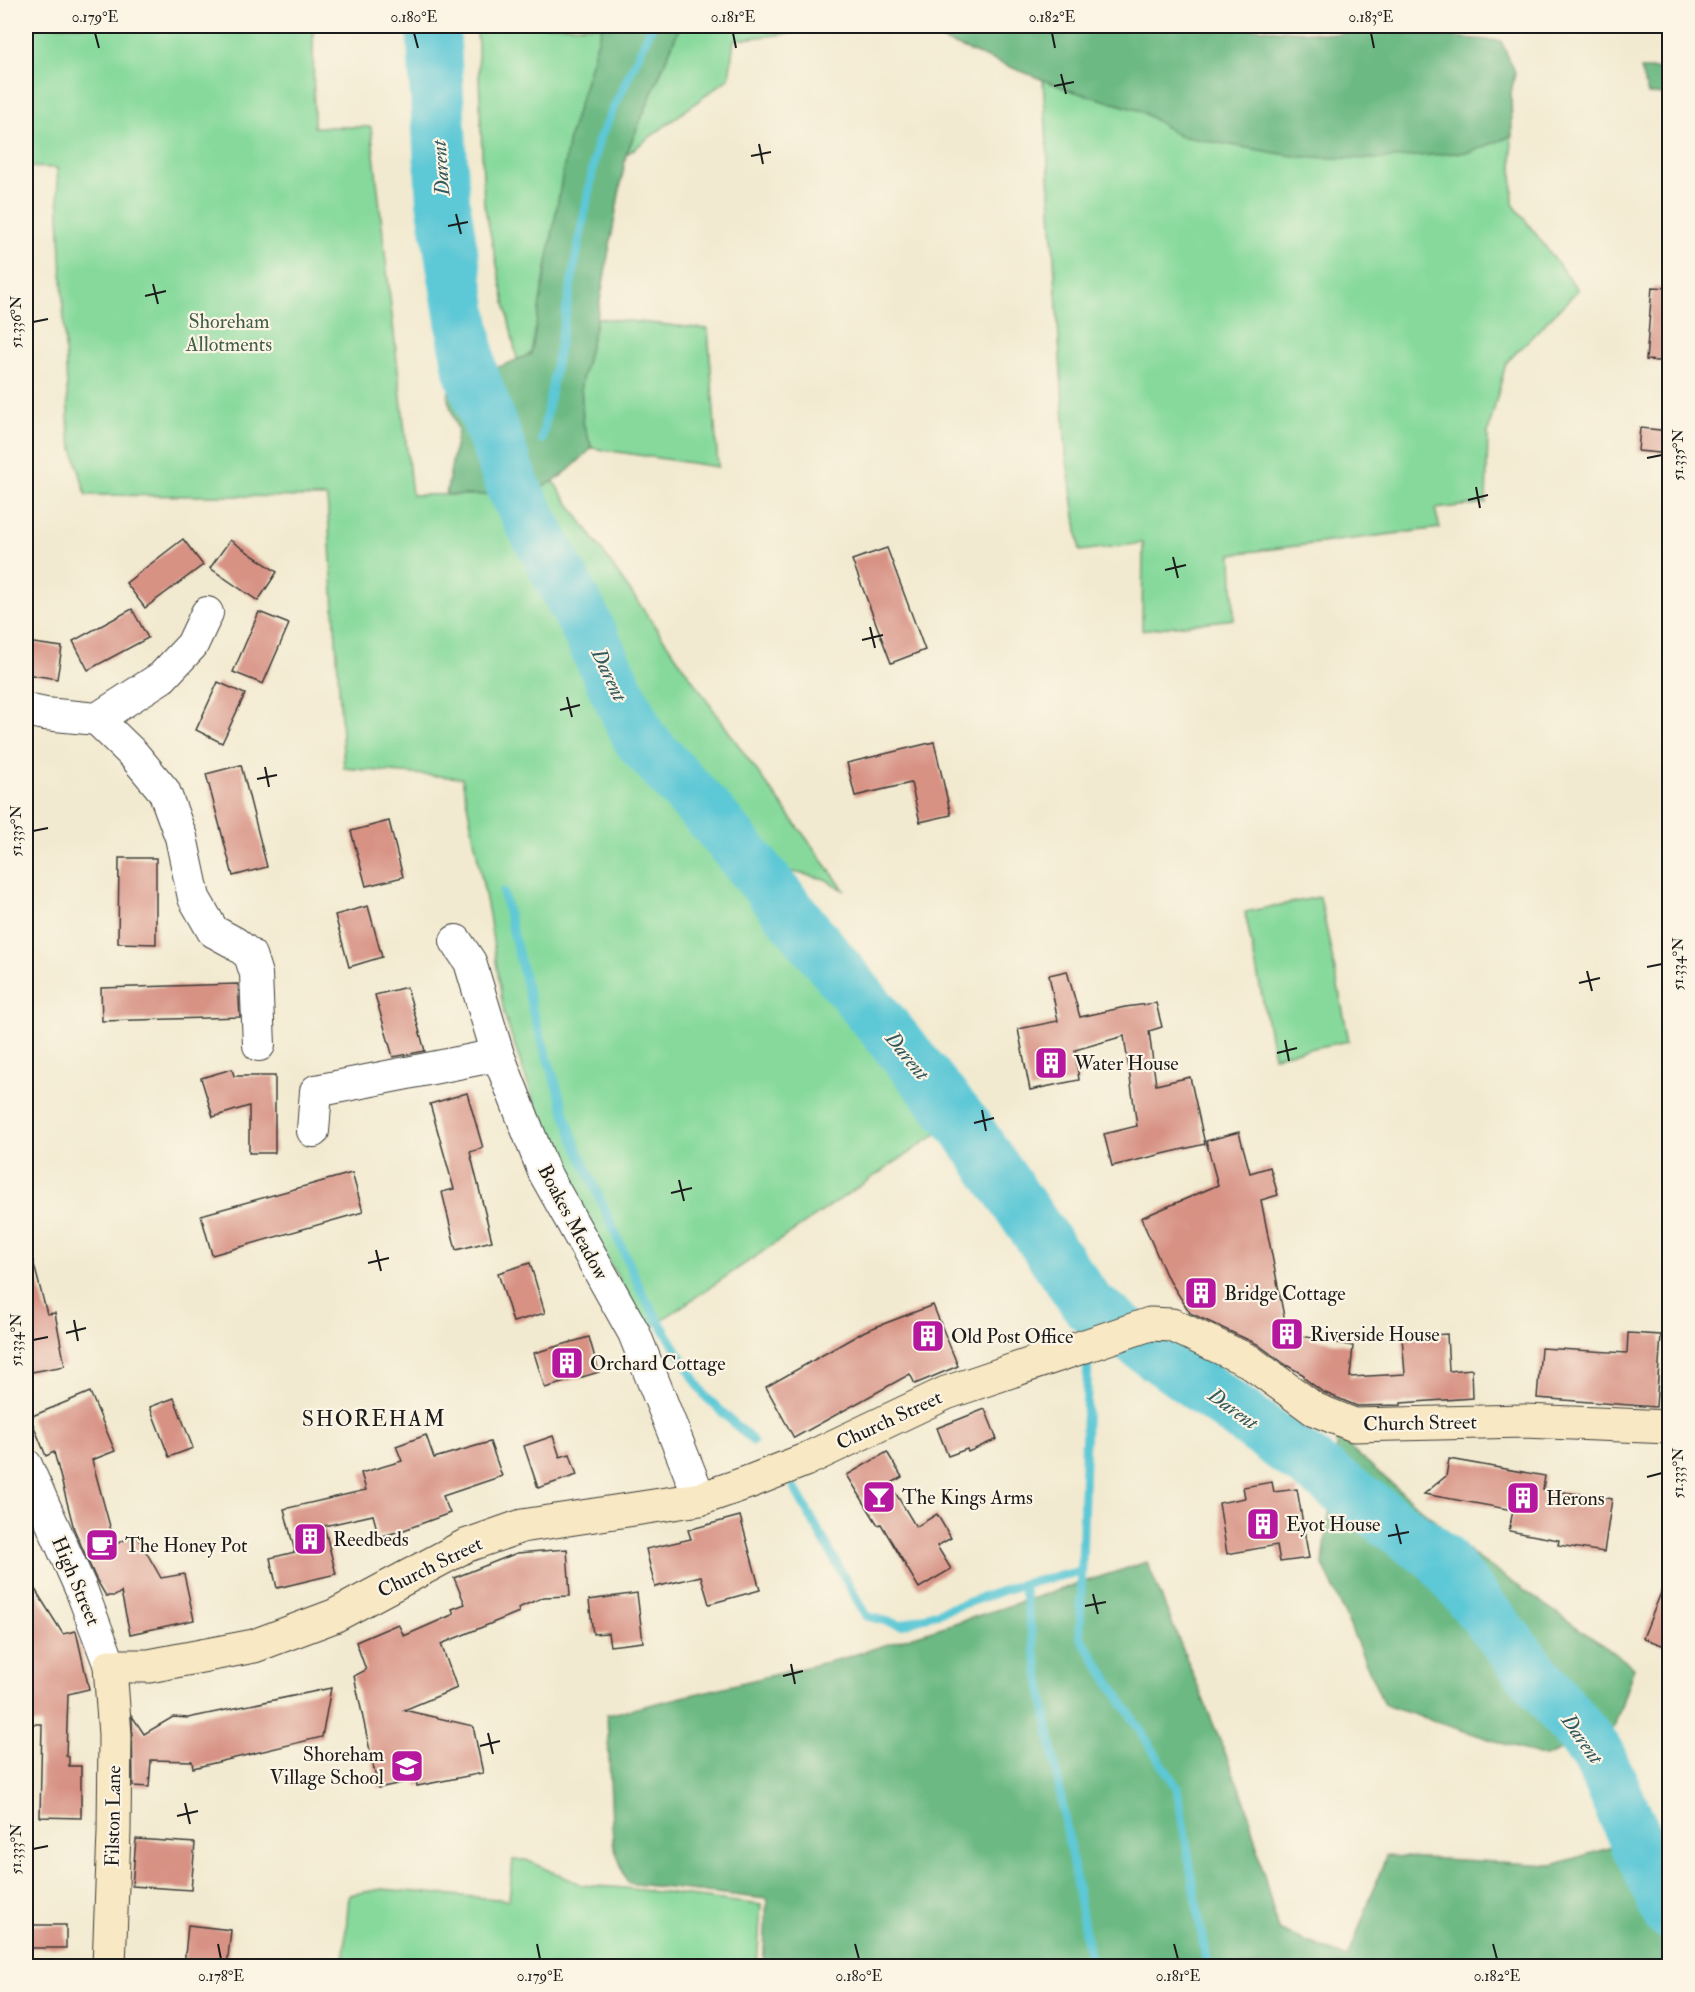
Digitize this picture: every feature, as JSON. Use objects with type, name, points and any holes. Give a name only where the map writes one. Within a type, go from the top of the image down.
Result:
[{"type":"street","points":[[26,710],[97,719],[162,677],[192,645],[207,613]]},
{"type":"street","points":[[97,719],[134,755],[164,791],[181,837],[194,898],[213,931],[235,943],[250,955],[256,974],[259,1045]]},
{"type":"street","name":"Boakes Meadow","points":[[456,941],[470,962],[498,1055],[544,1172],[634,1333],[700,1499]]},
{"type":"street","points":[[313,1131],[316,1091],[498,1055]]},
{"type":"street","name":"Church Street","points":[[110,1666],[149,1666],[254,1646],[334,1616],[465,1546],[522,1526],[700,1499],[805,1460],[946,1393],[1150,1324],[1172,1325],[1249,1361],[1314,1410],[1354,1425],[1524,1421],[1670,1426]]},
{"type":"street","name":"High Street","points":[[26,1465],[81,1589],[110,1666]]},
{"type":"street","name":"Filston Lane","points":[[109,1966],[114,1832],[114,1746],[110,1666]]},
{"type":"green space","name":"Shoreham Allotments","points":[[26,26],[352,26],[313,29],[314,127],[371,127],[412,495],[499,494],[568,616],[628,749],[708,839],[944,1129],[647,1330],[556,1167],[504,1014],[489,915],[462,778],[344,768],[327,497],[86,495],[69,434],[57,168],[26,167]]},
{"type":"green space","points":[[477,26],[623,26],[524,392],[484,204]]},
{"type":"green space","points":[[602,26],[680,26],[626,155],[597,318],[581,384],[583,423],[592,448],[573,467],[552,482],[540,487],[500,494],[446,495],[458,430],[448,400],[450,381],[479,375],[531,354],[569,138]]},
{"type":"green space","points":[[680,26],[852,26],[734,40],[729,78],[626,155]]},
{"type":"green space","points":[[906,26],[1223,26],[1336,34],[1370,30],[1501,41],[1515,72],[1511,93],[1512,136],[1470,152],[1380,159],[1299,157],[1179,136],[1141,111],[1069,90]]},
{"type":"green space","points":[[1640,69],[1669,69],[1669,95],[1648,94]]},
{"type":"green space","points":[[1043,78],[1438,119],[1511,113],[1513,204],[1578,290],[1506,363],[1488,432],[1486,503],[1435,509],[1440,528],[1232,554],[1234,619],[1142,630],[1143,543],[1080,551],[1066,454]]},
{"type":"green space","points":[[597,318],[708,329],[718,467],[592,448],[583,423],[581,384]]},
{"type":"green space","points":[[553,481],[746,756],[845,891],[825,879],[770,867],[649,728],[549,527],[539,486]]},
{"type":"green space","points":[[1320,897],[1349,1041],[1274,1056],[1245,912]]},
{"type":"green space","points":[[1338,1437],[1475,1556],[1634,1667],[1614,1727],[1545,1757],[1384,1705],[1323,1564]]},
{"type":"green space","points":[[1147,1562],[1246,1804],[1278,1930],[1348,1958],[1386,1856],[1552,1865],[1649,1836],[1669,1881],[1669,1966],[763,1966],[767,1899],[627,1883],[613,1843],[607,1715],[844,1658]]},
{"type":"green space","points":[[513,1860],[526,1860],[582,1885],[761,1905],[757,1966],[343,1966],[349,1895],[382,1889],[509,1900]]},
{"type":"building","points":[[1652,287],[1670,288],[1670,362],[1646,360]]},
{"type":"building","points":[[1640,428],[1670,431],[1670,454],[1638,451]]},
{"type":"building","points":[[183,539],[203,565],[145,608],[126,583]]},
{"type":"building","points":[[230,540],[277,572],[258,601],[210,568]]},
{"type":"building","points":[[887,548],[925,650],[891,663],[852,560]]},
{"type":"building","points":[[132,609],[148,638],[88,670],[73,641]]},
{"type":"building","points":[[259,612],[289,624],[263,684],[233,672]]},
{"type":"building","points":[[26,642],[62,647],[57,679],[26,674]]},
{"type":"building","points":[[218,682],[245,694],[222,743],[196,730]]},
{"type":"building","points":[[934,742],[951,815],[920,822],[911,783],[855,796],[847,763]]},
{"type":"building","points":[[241,765],[267,867],[233,876],[206,774]]},
{"type":"building","points":[[389,821],[403,877],[366,886],[351,831]]},
{"type":"building","points":[[119,858],[156,858],[156,944],[118,943]]},
{"type":"building","points":[[368,906],[382,957],[349,967],[335,915]]},
{"type":"building","name":"Water House","points":[[1067,971],[1080,1017],[1156,1003],[1162,1027],[1149,1031],[1156,1085],[1190,1077],[1205,1144],[1112,1166],[1104,1134],[1137,1126],[1124,1036],[1075,1050],[1079,1080],[1030,1090],[1018,1029],[1058,1021],[1049,975]]},
{"type":"building","points":[[238,984],[240,1017],[102,1021],[101,988]]},
{"type":"building","points":[[407,987],[425,1051],[393,1057],[375,995]]},
{"type":"building","points":[[232,1069],[234,1076],[275,1076],[275,1153],[249,1153],[249,1106],[213,1117],[201,1078]]},
{"type":"building","points":[[467,1093],[483,1148],[470,1152],[492,1241],[456,1250],[442,1192],[454,1189],[430,1104]]},
{"type":"building","points":[[1239,1132],[1250,1173],[1270,1167],[1278,1195],[1261,1200],[1290,1347],[1297,1335],[1353,1346],[1350,1377],[1405,1374],[1402,1337],[1447,1334],[1449,1371],[1472,1369],[1473,1398],[1401,1403],[1401,1405],[1357,1406],[1323,1392],[1304,1378],[1304,1375],[1257,1344],[1190,1313],[1166,1275],[1141,1218],[1218,1185],[1206,1141]]},
{"type":"building","points":[[352,1173],[363,1212],[212,1255],[201,1215]]},
{"type":"building","points":[[33,1261],[47,1314],[55,1313],[65,1366],[26,1373],[26,1262]]},
{"type":"building","points":[[530,1263],[545,1313],[513,1322],[498,1273]]},
{"type":"building","points":[[933,1305],[958,1366],[915,1384],[910,1374],[794,1438],[766,1387],[865,1331]]},
{"type":"building","points":[[1628,1333],[1661,1335],[1656,1407],[1537,1398],[1541,1348],[1627,1353]]},
{"type":"building","name":"Orchard Cottage","points":[[589,1337],[599,1372],[545,1388],[534,1353]]},
{"type":"building","points":[[90,1392],[115,1451],[92,1460],[115,1545],[136,1534],[161,1578],[184,1574],[194,1620],[130,1634],[121,1592],[115,1596],[106,1596],[96,1579],[74,1529],[54,1452],[46,1456],[30,1417]]},
{"type":"building","points":[[174,1398],[193,1448],[169,1457],[150,1407]]},
{"type":"building","points":[[985,1409],[997,1439],[968,1452],[967,1449],[948,1456],[937,1428]]},
{"type":"building","points":[[426,1435],[434,1458],[490,1442],[502,1476],[443,1496],[450,1513],[404,1530],[379,1537],[373,1515],[324,1526],[336,1574],[277,1588],[270,1558],[295,1552],[284,1509],[366,1490],[361,1473],[402,1461],[396,1446]]},
{"type":"building","points":[[553,1436],[560,1457],[570,1454],[577,1475],[538,1488],[524,1446]]},
{"type":"building","points":[[887,1452],[902,1477],[890,1484],[916,1527],[937,1514],[951,1538],[937,1546],[951,1569],[919,1588],[881,1524],[878,1525],[847,1475]]},
{"type":"building","points":[[1449,1459],[1545,1476],[1543,1489],[1612,1499],[1604,1552],[1558,1545],[1559,1540],[1509,1531],[1513,1510],[1424,1494],[1446,1476]]},
{"type":"building","name":"Eyot House","points":[[1272,1482],[1274,1492],[1297,1489],[1309,1558],[1280,1562],[1277,1545],[1227,1554],[1219,1503],[1245,1498],[1243,1487]]},
{"type":"building","points":[[740,1516],[760,1590],[709,1604],[701,1576],[655,1587],[646,1549],[691,1539],[688,1530]]},
{"type":"building","points":[[567,1549],[570,1596],[544,1597],[518,1608],[519,1612],[441,1644],[457,1688],[404,1710],[473,1726],[483,1773],[417,1786],[416,1780],[378,1788],[354,1676],[366,1670],[356,1642],[398,1624],[404,1636],[454,1614],[452,1609],[465,1604],[454,1578],[517,1553]]},
{"type":"building","points":[[26,1575],[63,1634],[76,1631],[89,1689],[68,1694],[66,1756],[69,1757],[69,1766],[81,1766],[81,1818],[40,1817],[42,1724],[26,1724]]},
{"type":"building","points":[[1668,1575],[1670,1575],[1670,1648],[1643,1638]]},
{"type":"building","points":[[637,1593],[643,1642],[610,1646],[608,1633],[593,1634],[589,1600]]},
{"type":"building","points":[[331,1688],[322,1737],[193,1768],[192,1761],[151,1760],[149,1787],[133,1786],[132,1716],[144,1734],[173,1717],[188,1718]]},
{"type":"building","points":[[136,1839],[195,1843],[191,1890],[132,1886]]},
{"type":"building","points":[[26,1925],[66,1925],[66,1948],[26,1948]]},
{"type":"building","points":[[188,1925],[231,1930],[227,1966],[184,1966]]},
{"type":"waterway","name":"Darent","points":[[433,26],[443,201],[470,370],[513,487],[582,617],[640,739],[721,828],[964,1125],[1089,1306],[1440,1558],[1597,1753],[1670,1914]]},
{"type":"waterway","points":[[542,439],[598,142],[652,26]]},
{"type":"waterway","points":[[503,892],[534,1016],[574,1141],[643,1295],[705,1396],[753,1441]]},
{"type":"waterway","points":[[1088,1338],[1089,1306]]},
{"type":"waterway","points":[[1088,1352],[1080,1636],[1177,1788],[1207,1966]]},
{"type":"waterway","points":[[794,1487],[866,1616],[901,1625],[1023,1584],[1082,1571]]},
{"type":"waterway","points":[[1023,1584],[1091,1966]]},
{"type":"place","name":"Water House","points":[[1051,1063]]},
{"type":"place","name":"Bridge Cottage","points":[[1201,1293]]},
{"type":"place","name":"Riverside House","points":[[1287,1334]]},
{"type":"place","name":"Old Post Office","points":[[928,1336]]},
{"type":"place","name":"Orchard Cottage","points":[[567,1363]]},
{"type":"place","name":"The Kings Arms","points":[[879,1497]]},
{"type":"place","name":"Herons","points":[[1523,1498]]},
{"type":"place","name":"Eyot House","points":[[1263,1524]]},
{"type":"place","name":"Reedbeds","points":[[310,1539]]},
{"type":"place","name":"The Honey Pot","points":[[102,1545]]},
{"type":"place","name":"Shoreham Village School","points":[[407,1766]]},
{"type":"district","name":"SHOREHAM","points":[[374,1419]]}]
